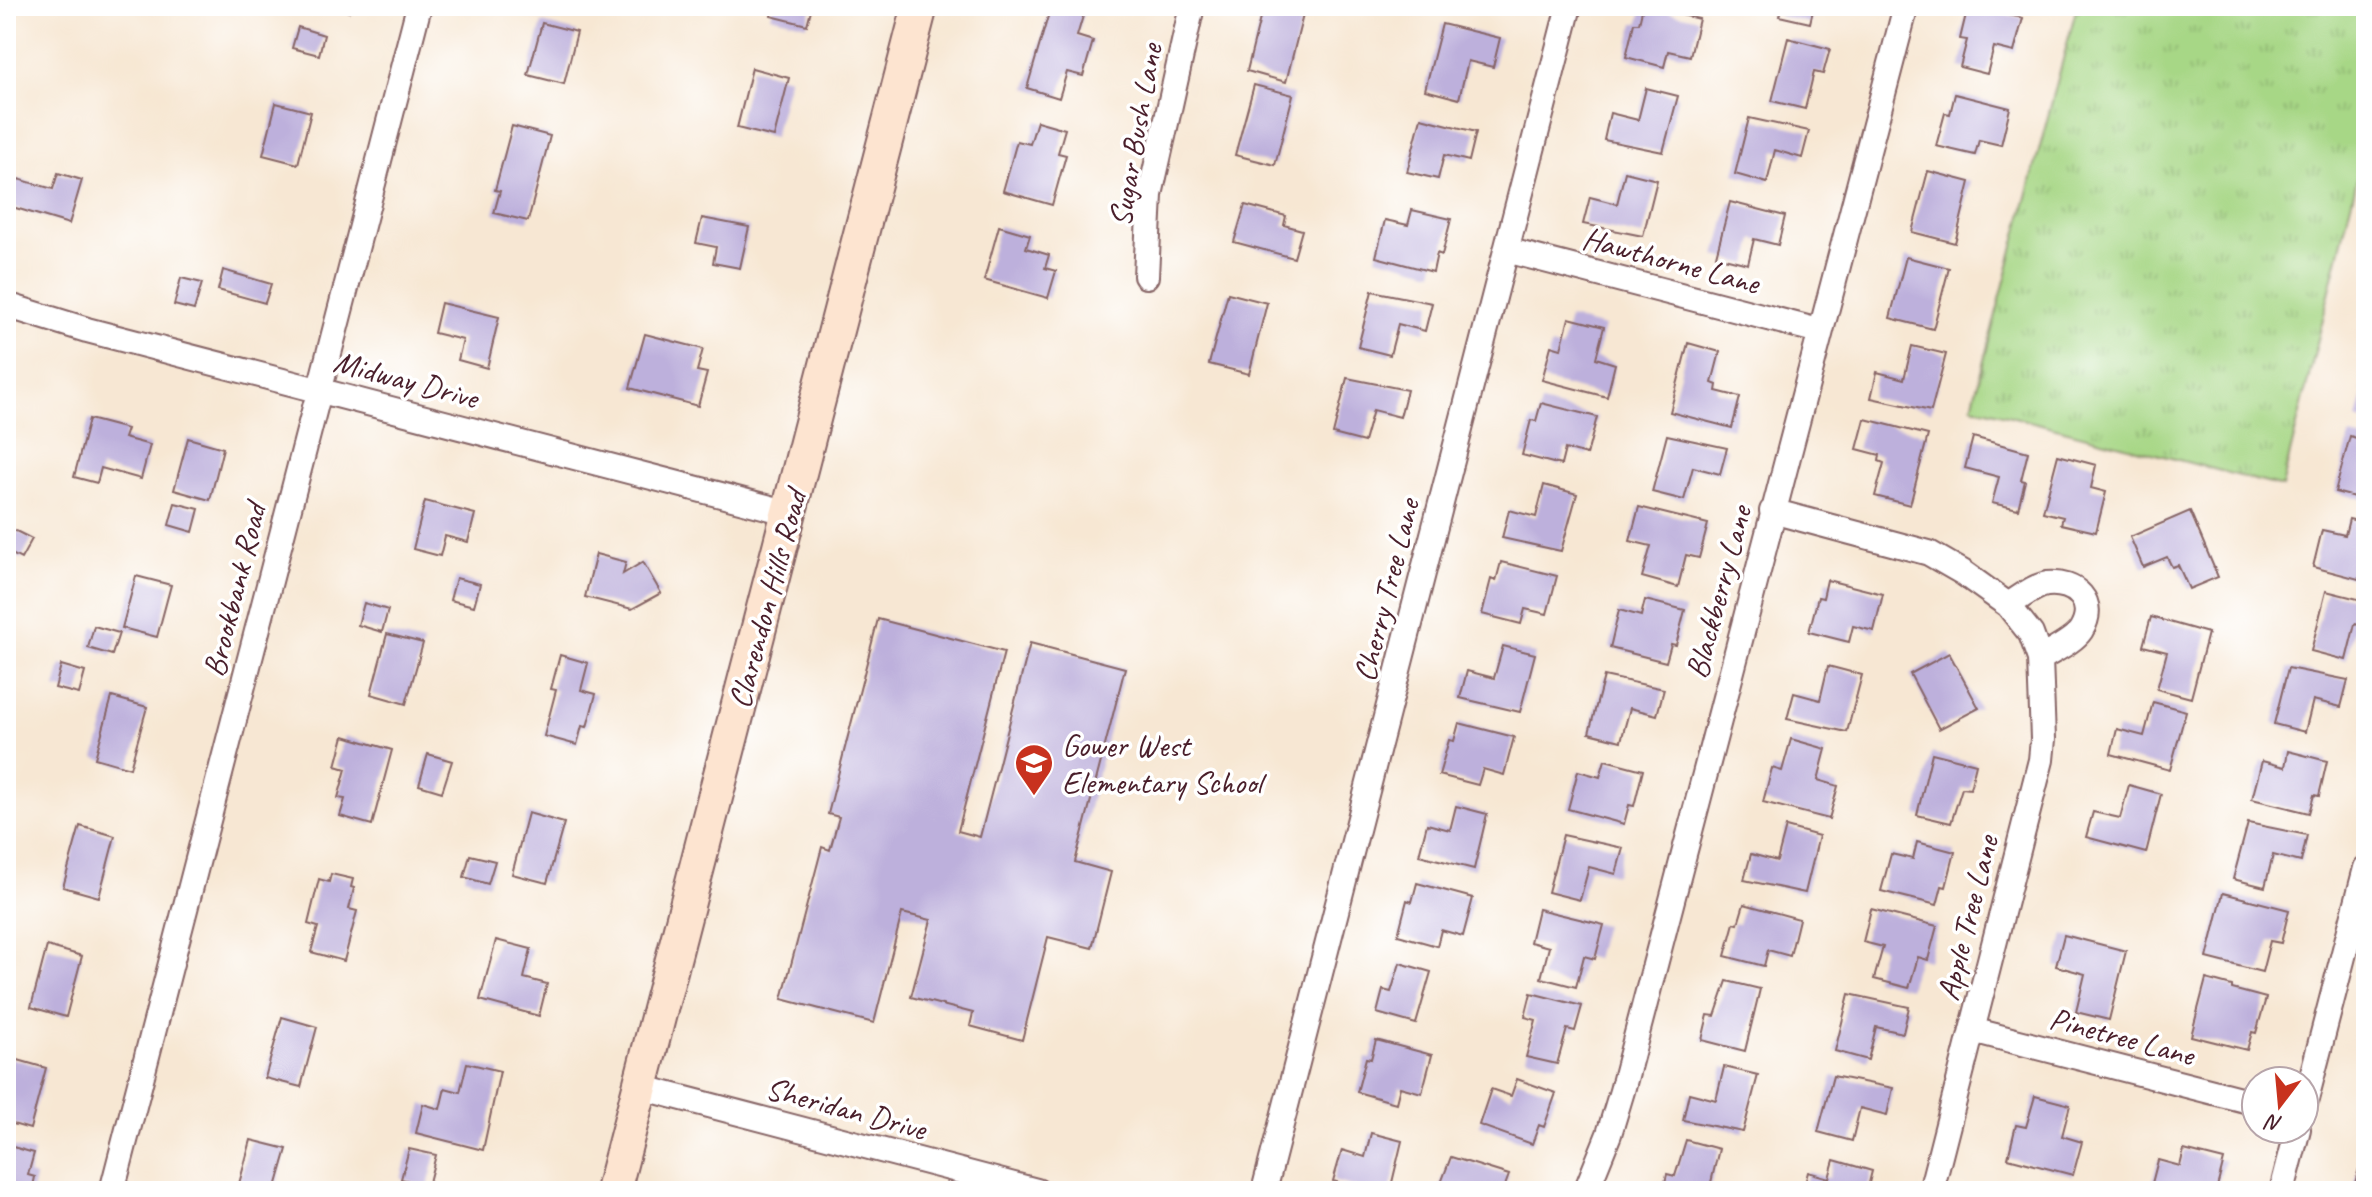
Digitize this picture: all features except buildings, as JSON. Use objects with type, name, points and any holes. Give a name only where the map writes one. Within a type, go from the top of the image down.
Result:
[{"type":"street","name":"Brookbank Road","points":[[112,1191],[419,6]]},
{"type":"street","name":"Clarendon Hills Road","points":[[613,1191],[920,6]]},
{"type":"street","name":"Sugar Bush Lane","points":[[1146,276],[1150,195],[1192,6]]},
{"type":"street","name":"Cherry Tree Lane","points":[[1264,1191],[1569,6]]},
{"type":"street","name":"Blackberry Lane","points":[[1586,1191],[1622,1091],[1906,6]]},
{"type":"street","name":"Hawthorne Lane","points":[[1506,250],[1819,331]]},
{"type":"street","name":"Midway Drive","points":[[6,305],[87,330],[790,513]]},
{"type":"street","name":"Apple Tree Lane","points":[[1772,511],[1929,553],[2008,605],[2031,634],[2040,659],[2041,760],[1931,1191]]},
{"type":"street","points":[[2008,605],[2043,584],[2067,584],[2082,595],[2087,614],[2080,632],[2040,659]]},
{"type":"street","points":[[2315,1065],[2366,868]]},
{"type":"street","name":"Pinetree Lane","points":[[1972,1030],[2240,1099]]},
{"type":"street","name":"Sheridan Drive","points":[[640,1087],[1037,1191]]},
{"type":"street","points":[[2282,1191],[2294,1145]]},
{"type":"green space","points":[[2077,6],[2366,6],[2366,142],[2282,487],[1972,406]]},
{"type":"place","name":"Gower West Elementary School","points":[[1034,797]]}]
